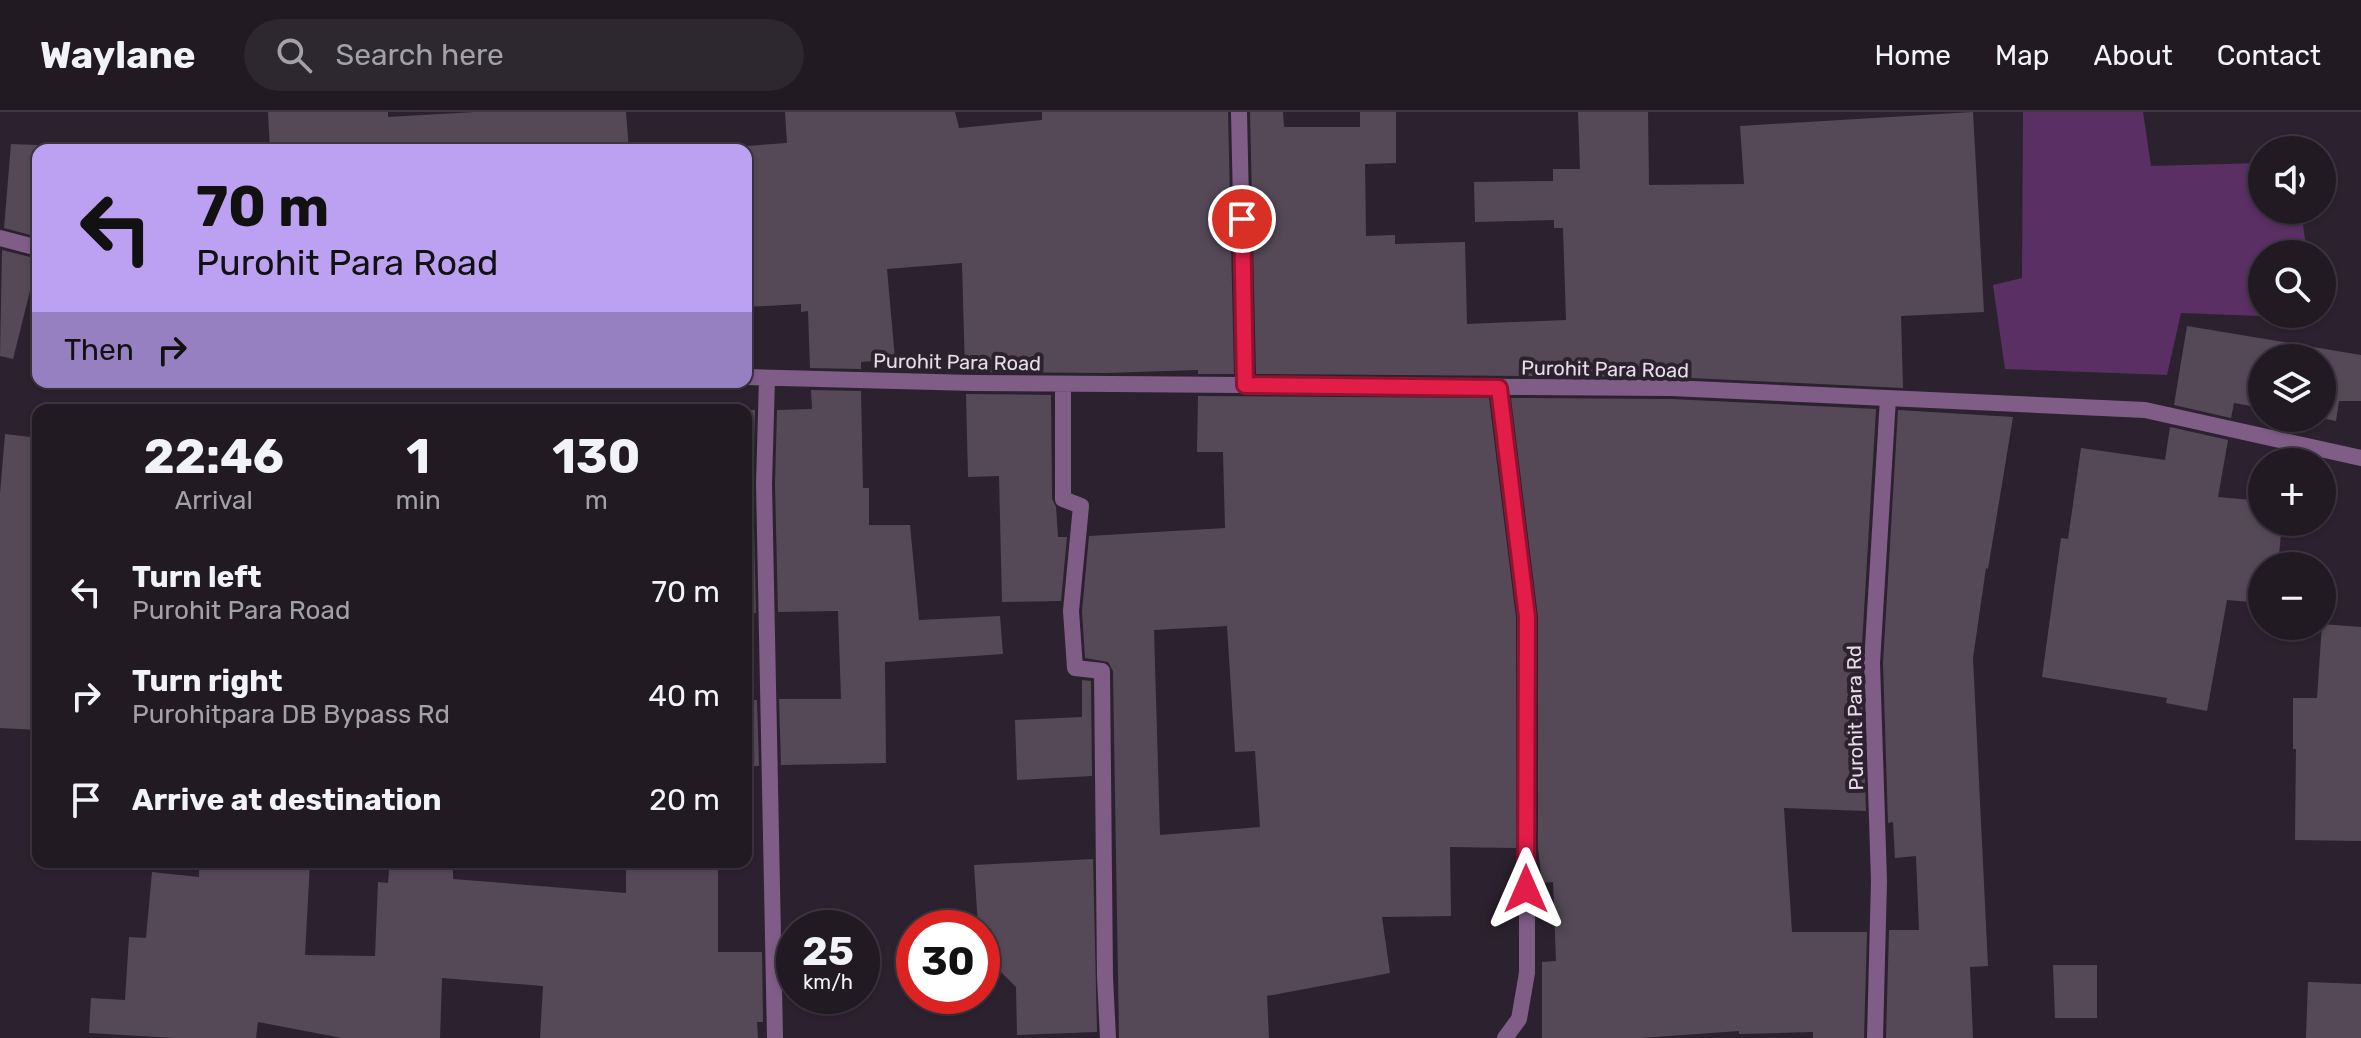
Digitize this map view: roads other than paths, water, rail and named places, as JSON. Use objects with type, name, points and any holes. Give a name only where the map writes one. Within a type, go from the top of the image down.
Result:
[{"type":"street","points":[[1239,112],[1245,385]]},
{"type":"street","points":[[0,238],[32,246]]},
{"type":"street","name":"Purohit Para Road","points":[[752,377],[1063,384],[1671,388],[2145,410],[2361,458]]},
{"type":"street","points":[[767,378],[764,484],[775,1038]]},
{"type":"street","points":[[1063,384],[1063,499],[1081,506],[1071,611],[1075,668],[1102,671],[1108,1038]]},
{"type":"street","points":[[1499,388],[1527,617],[1527,973],[1519,1019],[1505,1038]]},
{"type":"street","name":"Purohit Para Rd","points":[[1875,1038],[1879,881],[1872,663],[1888,398]]}]
